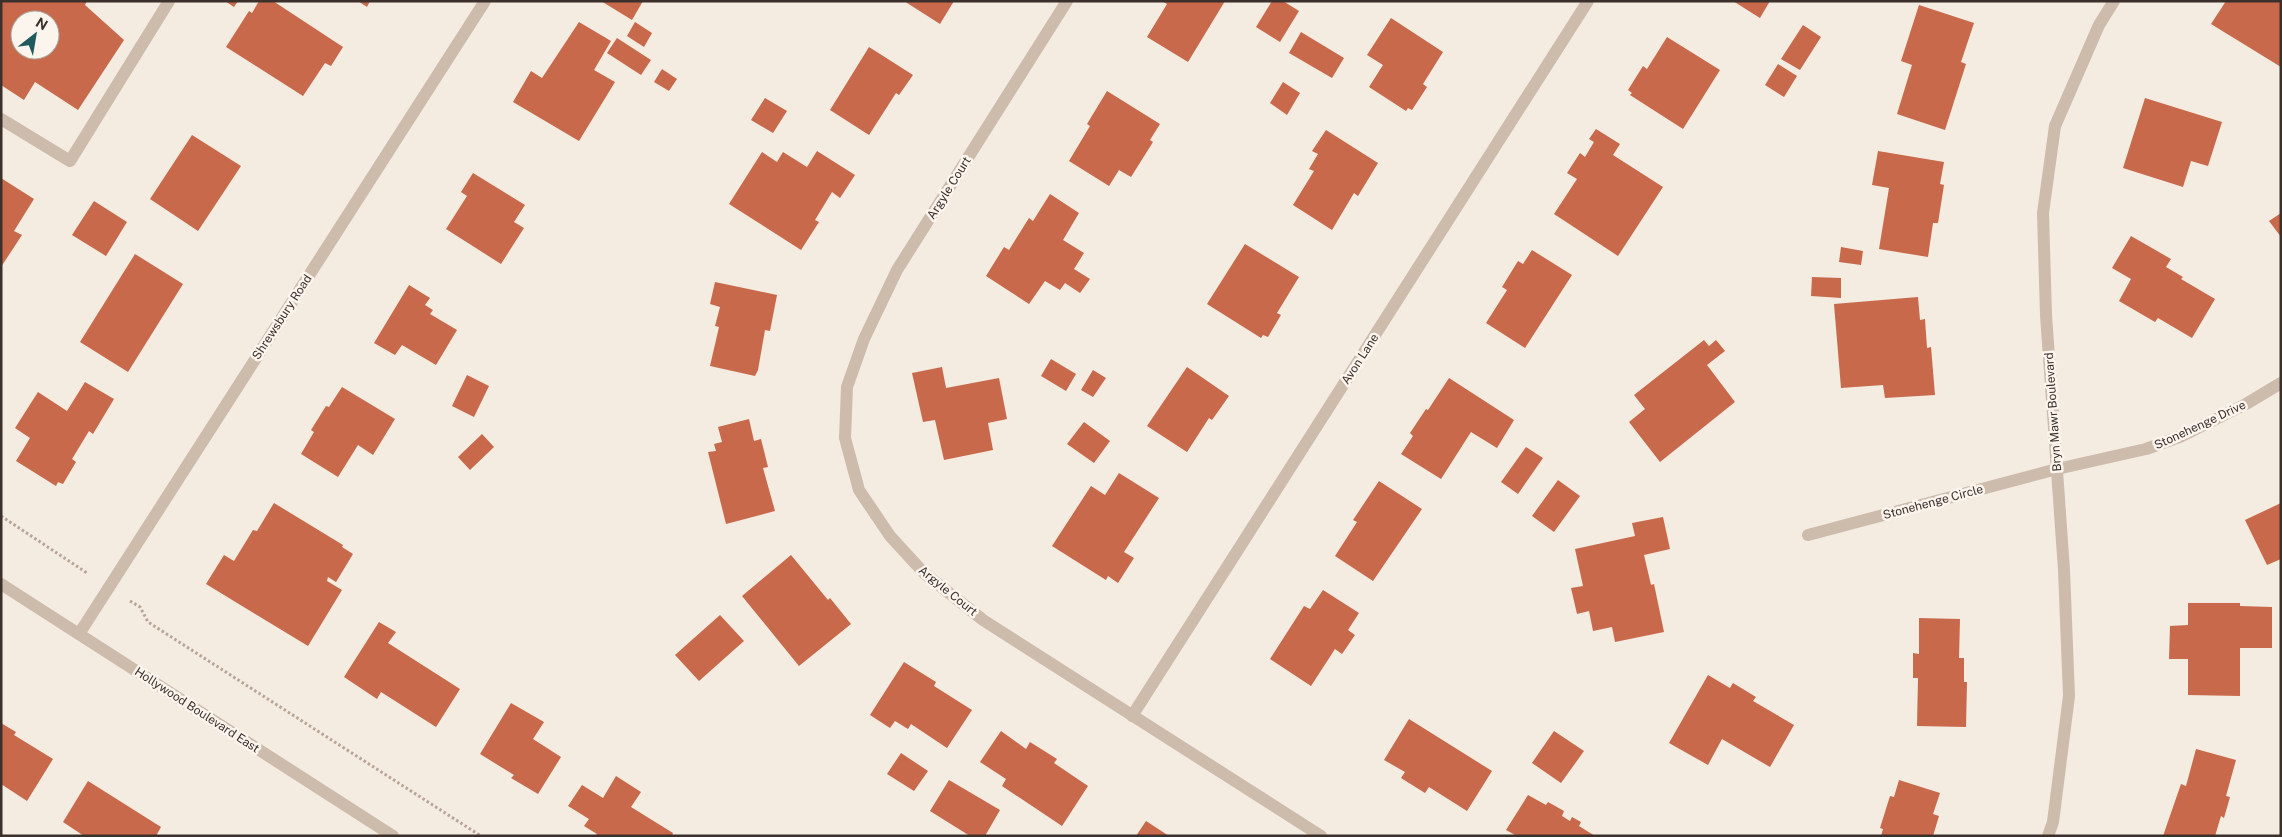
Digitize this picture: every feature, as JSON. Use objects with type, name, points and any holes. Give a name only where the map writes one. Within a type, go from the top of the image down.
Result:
[{"type":"street","points":[[1,118],[70,161],[169,1]]},
{"type":"street","name":"Shrewsbury Road","points":[[78,634],[485,1]]},
{"type":"street","name":"Argyle Court","points":[[1068,1],[896,270],[864,339],[847,387],[846,438],[859,490],[890,536],[924,573],[983,620],[1321,836]]},
{"type":"street","name":"Avon Lane","points":[[1132,716],[1588,1]]},
{"type":"street","name":"Bryn Mawr Boulevard","points":[[2048,836],[2053,822],[2069,696],[2064,570],[2046,315],[2043,213],[2055,126],[2099,24],[2114,1]]},
{"type":"street","name":"Stonehenge Drive","points":[[2057,469],[2146,449],[2182,436],[2246,404],[2281,383]]},
{"type":"street","name":"Stonehenge Circle","points":[[1808,535],[2057,469]]},
{"type":"street","name":"Hollywood Boulevard East","points":[[1,584],[393,836]]},
{"type":"path","points":[[1,516],[140,607],[148,622],[481,836]]},
{"type":"building","points":[[1,1],[87,1],[85,5],[124,40],[78,110],[35,82],[24,100],[1,85]]},
{"type":"building","points":[[225,1],[238,1],[234,7]]},
{"type":"building","points":[[259,1],[273,1],[343,47],[331,66],[325,63],[303,96],[226,47],[249,11],[252,13]]},
{"type":"building","points":[[358,1],[370,1],[367,7]]},
{"type":"building","points":[[601,1],[643,1],[632,20]]},
{"type":"building","points":[[904,1],[954,1],[940,24]]},
{"type":"building","points":[[1162,1],[1225,1],[1188,62],[1147,37],[1167,4]]},
{"type":"building","points":[[1272,1],[1283,1],[1299,11],[1280,42],[1256,27]]},
{"type":"building","points":[[1733,1],[1770,1],[1760,18]]},
{"type":"building","points":[[2226,1],[2281,1],[2281,67],[2211,24]]},
{"type":"building","points":[[1919,5],[1974,23],[1961,62],[1966,64],[1945,130],[1897,114],[1912,65],[1901,61]]},
{"type":"building","points":[[1391,18],[1443,52],[1423,84],[1427,87],[1412,110],[1408,108],[1406,111],[1369,87],[1383,65],[1367,55]]},
{"type":"building","points":[[579,22],[611,41],[594,70],[615,82],[579,141],[513,102],[531,71],[542,78]]},
{"type":"building","points":[[635,22],[652,33],[644,47],[627,36]]},
{"type":"building","points":[[1803,25],[1821,37],[1800,70],[1781,59]]},
{"type":"building","points":[[1301,32],[1344,58],[1332,78],[1289,53]]},
{"type":"building","points":[[1667,37],[1720,70],[1683,129],[1630,95],[1632,93],[1628,90],[1643,66],[1647,69]]},
{"type":"building","points":[[617,38],[651,60],[641,75],[607,53]]},
{"type":"building","points":[[869,47],[913,75],[899,95],[896,93],[869,135],[830,110]]},
{"type":"building","points":[[1778,64],[1797,76],[1784,97],[1765,85]]},
{"type":"building","points":[[662,69],[677,79],[669,91],[654,82]]},
{"type":"building","points":[[1283,82],[1300,93],[1287,115],[1270,103]]},
{"type":"building","points":[[1107,91],[1160,124],[1150,140],[1153,142],[1131,177],[1119,170],[1109,186],[1069,161],[1090,126],[1087,124]]},
{"type":"building","points":[[765,98],[787,111],[773,133],[751,120]]},
{"type":"building","points":[[2145,98],[2222,122],[2208,166],[2191,161],[2183,187],[2123,168]]},
{"type":"building","points":[[1596,129],[1620,144],[1613,155],[1663,187],[1618,256],[1554,214],[1577,179],[1567,173],[1580,153],[1585,157],[1594,142],[1589,139]]},
{"type":"building","points":[[1326,130],[1378,163],[1358,196],[1354,193],[1332,230],[1293,205],[1314,171],[1309,169],[1318,154],[1312,151]]},
{"type":"building","points":[[192,135],[241,166],[198,231],[150,199]]},
{"type":"building","points":[[817,151],[855,175],[840,198],[832,192],[815,220],[819,222],[801,250],[729,204],[762,152],[777,162],[783,152],[807,167]]},
{"type":"building","points":[[1878,151],[1944,162],[1940,184],[1944,185],[1938,223],[1933,223],[1928,257],[1879,249],[1889,188],[1872,185]]},
{"type":"building","points":[[473,173],[525,205],[514,222],[524,228],[501,264],[446,229],[467,196],[461,192]]},
{"type":"building","points":[[1,178],[34,199],[14,231],[22,235],[1,267]]},
{"type":"building","points":[[1050,194],[1079,213],[1063,240],[1084,253],[1074,269],[1090,279],[1080,293],[1065,283],[1060,290],[1045,281],[1029,304],[986,276],[1004,247],[1009,250],[1029,218],[1033,221]]},
{"type":"building","points":[[94,201],[127,222],[106,256],[72,235]]},
{"type":"building","points":[[2281,213],[2281,237],[2269,221]]},
{"type":"building","points":[[2131,236],[2171,259],[2166,267],[2183,277],[2181,279],[2215,299],[2192,338],[2158,318],[2155,322],[2119,301],[2131,279],[2112,268]]},
{"type":"building","points":[[1245,244],[1299,277],[1277,313],[1281,315],[1268,337],[1263,335],[1261,338],[1207,304]]},
{"type":"building","points":[[1841,247],[1863,251],[1861,265],[1839,262]]},
{"type":"building","points":[[1532,250],[1572,275],[1525,348],[1486,323],[1507,290],[1502,287],[1518,261],[1523,264]]},
{"type":"building","points":[[135,254],[183,284],[128,372],[80,342]]},
{"type":"building","points":[[1812,277],[1841,278],[1841,298],[1811,296]]},
{"type":"building","points":[[715,282],[777,295],[770,331],[765,330],[758,370],[755,376],[710,366],[719,327],[715,326],[720,307],[710,304]]},
{"type":"building","points":[[409,285],[430,298],[425,305],[433,310],[430,314],[457,330],[436,365],[402,345],[395,355],[374,343]]},
{"type":"building","points":[[1918,297],[1920,320],[1925,319],[1927,348],[1931,347],[1935,395],[1885,398],[1883,385],[1841,388],[1834,304]]},
{"type":"building","points":[[1704,340],[1709,346],[1716,340],[1725,351],[1707,365],[1735,402],[1660,462],[1629,422],[1645,409],[1634,395]]},
{"type":"building","points":[[1051,359],[1076,374],[1066,391],[1041,376]]},
{"type":"building","points":[[942,367],[946,388],[999,378],[1007,419],[988,423],[993,450],[944,460],[935,420],[923,422],[912,373]]},
{"type":"building","points":[[1187,367],[1229,396],[1212,420],[1209,418],[1187,452],[1147,426]]},
{"type":"building","points":[[1093,370],[1106,378],[1093,397],[1081,390]]},
{"type":"building","points":[[467,375],[489,386],[474,417],[452,406]]},
{"type":"building","points":[[1449,378],[1514,420],[1497,448],[1471,432],[1441,479],[1401,454],[1413,436],[1410,433]]},
{"type":"building","points":[[85,382],[114,399],[93,434],[89,431],[72,459],[76,462],[63,484],[58,482],[56,486],[16,461],[30,438],[15,428],[38,392],[67,411]]},
{"type":"building","points":[[342,387],[395,419],[373,455],[358,445],[338,477],[301,454],[314,432],[311,430],[326,406],[329,407]]},
{"type":"building","points":[[749,419],[754,441],[761,439],[768,467],[763,468],[775,511],[726,524],[708,452],[716,451],[714,444],[722,442],[718,427]]},
{"type":"building","points":[[1084,422],[1110,441],[1094,463],[1067,444]]},
{"type":"building","points":[[482,434],[494,447],[470,470],[458,457]]},
{"type":"building","points":[[1526,447],[1543,458],[1518,494],[1501,482]]},
{"type":"building","points":[[1119,473],[1159,498],[1124,552],[1134,558],[1118,583],[1108,576],[1106,580],[1052,546],[1091,486],[1105,495]]},
{"type":"building","points":[[1558,480],[1580,496],[1554,532],[1532,516]]},
{"type":"building","points":[[1379,481],[1422,509],[1373,581],[1335,556],[1357,522],[1353,520]]},
{"type":"building","points":[[274,503],[343,545],[342,547],[353,554],[336,582],[328,577],[327,581],[342,590],[308,646],[206,584],[224,555],[234,561],[253,530],[257,531]]},
{"type":"building","points":[[2281,503],[2281,559],[2267,565],[2245,520]]},
{"type":"building","points":[[1663,517],[1670,549],[1644,555],[1651,585],[1654,584],[1664,632],[1615,642],[1612,627],[1593,631],[1589,611],[1577,614],[1571,588],[1583,586],[1575,549],[1635,536],[1632,523]]},
{"type":"building","points":[[791,555],[828,600],[830,598],[851,624],[799,666],[742,596]]},
{"type":"building","points":[[1323,590],[1359,613],[1348,630],[1355,635],[1342,654],[1335,649],[1311,686],[1270,659],[1304,606],[1310,609]]},
{"type":"building","points":[[2188,603],[2240,603],[2240,606],[2272,607],[2272,648],[2240,648],[2240,696],[2188,695],[2188,659],[2169,659],[2170,626],[2188,625]]},
{"type":"building","points":[[720,615],[744,641],[699,681],[675,655]]},
{"type":"building","points":[[1919,618],[1960,619],[1959,658],[1964,658],[1964,682],[1967,682],[1966,727],[1917,726],[1918,678],[1913,678],[1913,653],[1919,654]]},
{"type":"building","points":[[379,622],[396,632],[388,643],[460,689],[436,727],[381,692],[377,699],[344,677]]},
{"type":"building","points":[[904,662],[936,682],[934,686],[972,710],[947,748],[911,724],[908,729],[895,721],[890,728],[870,715]]},
{"type":"building","points":[[1708,675],[1730,688],[1733,683],[1756,697],[1753,701],[1794,725],[1770,767],[1722,739],[1708,765],[1669,743]]},
{"type":"building","points":[[511,703],[544,722],[533,739],[561,757],[538,794],[511,778],[514,775],[480,754]]},
{"type":"building","points":[[1409,719],[1492,771],[1467,811],[1429,787],[1425,793],[1401,778],[1405,772],[1384,760]]},
{"type":"building","points":[[1,723],[16,732],[14,735],[53,759],[27,801],[1,784]]},
{"type":"building","points":[[1001,731],[1026,749],[1030,742],[1057,759],[1054,763],[1088,786],[1062,826],[1002,786],[1006,779],[980,762]]},
{"type":"building","points":[[1554,731],[1584,751],[1561,783],[1532,763]]},
{"type":"building","points":[[2196,749],[2236,760],[2226,796],[2230,797],[2224,818],[2221,816],[2215,836],[2163,836],[2181,784],[2186,786]]},
{"type":"building","points":[[901,753],[928,771],[914,791],[887,774]]},
{"type":"building","points":[[616,776],[641,792],[631,807],[673,833],[672,836],[595,836],[597,834],[584,826],[589,819],[568,806],[582,785],[603,798]]},
{"type":"building","points":[[949,780],[1000,810],[985,836],[970,836],[930,811]]},
{"type":"building","points":[[1899,780],[1940,793],[1933,814],[1939,816],[1933,836],[1881,836],[1883,829],[1880,828],[1890,796],[1894,797]]},
{"type":"building","points":[[88,781],[161,827],[156,836],[84,836],[63,822]]},
{"type":"building","points":[[1528,795],[1546,805],[1548,802],[1564,811],[1562,816],[1570,821],[1572,817],[1581,822],[1579,826],[1595,836],[1517,836],[1506,830]]},
{"type":"building","points":[[1146,821],[1169,836],[1136,836]]}]
